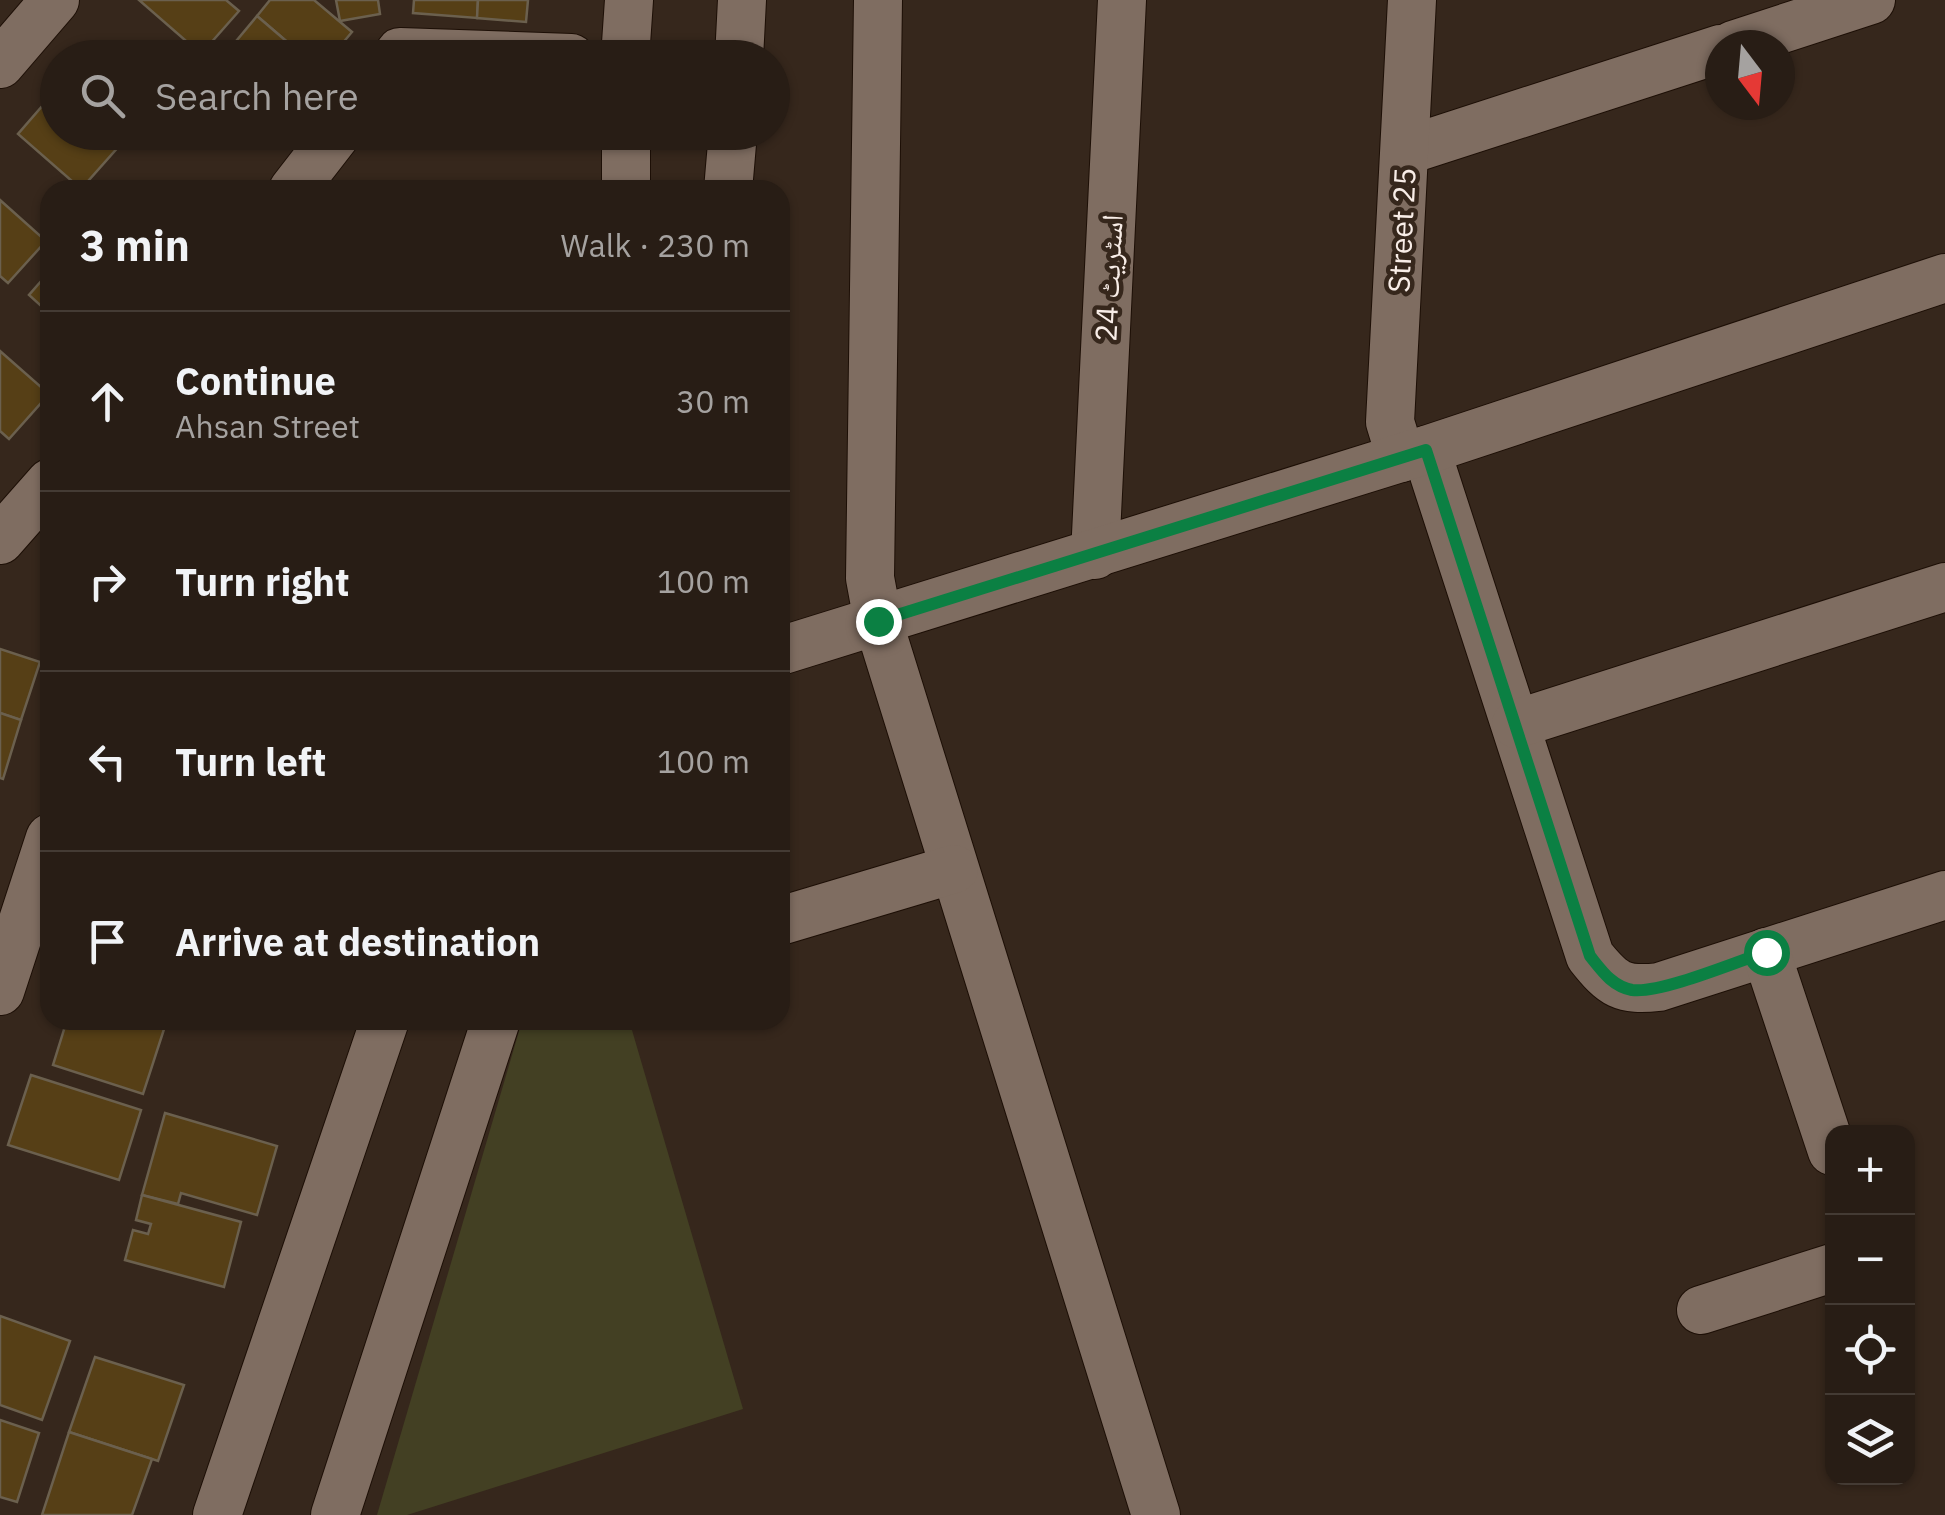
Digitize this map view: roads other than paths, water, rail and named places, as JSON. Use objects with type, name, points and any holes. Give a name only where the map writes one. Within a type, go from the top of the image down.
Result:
[{"type":"street","points":[[0,64],[55,0]]},
{"type":"street","points":[[626,40],[629,0]]},
{"type":"street","points":[[741,40],[742,0]]},
{"type":"street","points":[[878,0],[870,578],[878,621],[1156,1515]]},
{"type":"street","name":"اسٹریٹ 24","points":[[1095,555],[1122,0]]},
{"type":"street","name":"Street 25","points":[[1412,0],[1390,422],[1414,454],[1516,724],[1590,956],[1608,980],[1632,990],[1660,987],[1766,952]]},
{"type":"street","points":[[1779,30],[1871,0]]},
{"type":"street","points":[[1405,152],[1705,54]]},
{"type":"street","points":[[301,180],[324,150]]},
{"type":"street","points":[[626,150],[626,180]]},
{"type":"street","points":[[729,180],[731,150]]},
{"type":"street","points":[[790,648],[1414,454],[1945,278]]},
{"type":"street","points":[[0,540],[40,494]]},
{"type":"street","points":[[1516,724],[1945,587]]},
{"type":"street","points":[[0,991],[40,869]]},
{"type":"street","points":[[790,919],[954,869]]},
{"type":"street","points":[[1825,1130],[1766,952],[1945,895]]},
{"type":"street","points":[[217,1515],[382,1030]]},
{"type":"street","points":[[334,1515],[493,1030]]},
{"type":"street","points":[[1701,1310],[1825,1270]]}]
